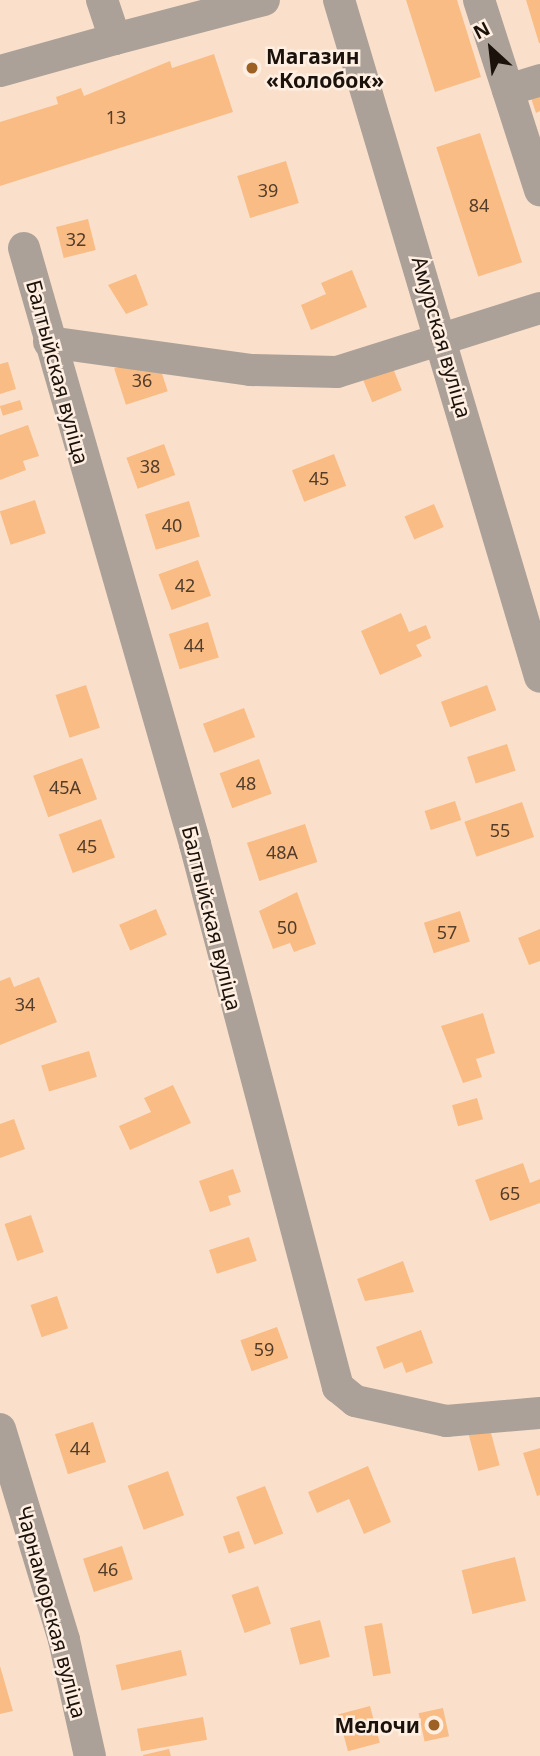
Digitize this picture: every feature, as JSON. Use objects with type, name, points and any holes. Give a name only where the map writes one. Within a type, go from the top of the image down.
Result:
[{"type":"street","points":[[102,0],[115,39]]},
{"type":"street","points":[[0,71],[264,0]]},
{"type":"street","name":"Амурская вуліца","points":[[339,0],[443,337],[540,677]]},
{"type":"street","points":[[479,0],[508,90],[534,153],[540,190]]},
{"type":"street","points":[[508,90],[540,80]]},
{"type":"street","name":"Балтыйская вуліца","points":[[24,248],[195,844],[338,1387],[355,1401],[446,1421],[540,1413]]},
{"type":"street","points":[[49,342],[250,370],[337,372],[540,308]]},
{"type":"street","name":"Чарнаморская вуліца","points":[[0,1429],[64,1640],[90,1756]]},
{"type":"building","points":[[406,0],[457,0],[481,77],[435,92]]},
{"type":"building","points":[[526,0],[540,0],[540,43],[539,43]]},
{"type":"building","points":[[214,54],[233,112],[0,186],[0,122],[58,104],[56,97],[81,88],[84,96],[170,61],[172,68]]},
{"type":"building","points":[[540,88],[540,111],[536,113],[529,92]]},
{"type":"building","points":[[480,133],[522,262],[478,277],[436,147]]},
{"type":"building","points":[[286,161],[299,203],[250,218],[237,176]]},
{"type":"building","points":[[88,219],[96,250],[64,258],[56,227]]},
{"type":"building","points":[[352,270],[367,307],[311,330],[301,305],[326,294],[321,283]]},
{"type":"building","points":[[136,274],[148,305],[126,314],[108,285]]},
{"type":"building","points":[[156,355],[168,391],[126,405],[114,369]]},
{"type":"building","points":[[388,356],[402,390],[372,402],[358,368]]},
{"type":"building","points":[[8,362],[16,389],[0,394],[0,364]]},
{"type":"building","points":[[20,400],[23,410],[3,416],[0,406]]},
{"type":"building","points":[[28,425],[39,456],[23,461],[26,470],[0,480],[0,435]]},
{"type":"building","points":[[164,444],[175,475],[138,489],[126,458]]},
{"type":"building","points":[[334,454],[346,486],[304,502],[292,470]]},
{"type":"building","points":[[35,500],[46,533],[11,545],[0,511]]},
{"type":"building","points":[[189,501],[200,536],[156,550],[145,514]]},
{"type":"building","points":[[434,504],[444,527],[414,540],[405,517]]},
{"type":"building","points":[[198,560],[211,596],[172,610],[159,574]]},
{"type":"building","points":[[401,613],[409,632],[426,625],[431,638],[416,645],[422,656],[380,675],[361,631]]},
{"type":"building","points":[[208,622],[219,657],[180,669],[169,634]]},
{"type":"building","points":[[86,685],[100,728],[69,738],[56,695]]},
{"type":"building","points":[[487,685],[496,710],[450,727],[441,702]]},
{"type":"building","points":[[244,708],[255,737],[214,753],[203,724]]},
{"type":"building","points":[[507,744],[516,771],[476,784],[467,757]]},
{"type":"building","points":[[82,758],[97,799],[48,817],[33,776]]},
{"type":"building","points":[[259,759],[272,794],[232,808],[220,773]]},
{"type":"building","points":[[455,801],[461,820],[431,830],[425,811]]},
{"type":"building","points":[[522,802],[534,837],[476,857],[464,822]]},
{"type":"building","points":[[101,819],[115,858],[73,873],[59,834]]},
{"type":"building","points":[[305,824],[317,862],[259,881],[247,843]]},
{"type":"building","points":[[297,892],[316,944],[294,952],[290,943],[273,949],[259,911]]},
{"type":"building","points":[[156,909],[167,935],[130,950],[119,925]]},
{"type":"building","points":[[460,911],[470,941],[434,953],[424,923]]},
{"type":"building","points":[[540,929],[540,961],[529,965],[518,938]]},
{"type":"building","points":[[10,977],[14,987],[39,977],[57,1022],[0,1045],[0,981]]},
{"type":"building","points":[[483,1013],[495,1053],[476,1059],[482,1077],[463,1083],[441,1026]]},
{"type":"building","points":[[89,1051],[97,1077],[49,1091],[41,1066]]},
{"type":"building","points":[[173,1085],[191,1123],[130,1150],[119,1126],[151,1112],[144,1098]]},
{"type":"building","points":[[477,1098],[483,1119],[458,1126],[452,1105]]},
{"type":"building","points":[[14,1119],[25,1149],[0,1158],[0,1124]]},
{"type":"building","points":[[523,1163],[530,1183],[540,1179],[540,1203],[490,1221],[475,1180]]},
{"type":"building","points":[[233,1169],[241,1192],[228,1196],[231,1205],[210,1212],[199,1181]]},
{"type":"building","points":[[31,1215],[44,1252],[17,1261],[5,1224]]},
{"type":"building","points":[[249,1237],[257,1261],[217,1274],[209,1250]]},
{"type":"building","points":[[403,1261],[414,1292],[365,1301],[357,1279]]},
{"type":"building","points":[[57,1296],[68,1328],[42,1337],[31,1305]]},
{"type":"building","points":[[277,1327],[288,1358],[252,1371],[240,1340]]},
{"type":"building","points":[[421,1330],[433,1363],[406,1373],[402,1362],[384,1369],[376,1347]]},
{"type":"building","points":[[487,1418],[500,1465],[478,1471],[466,1424]]},
{"type":"building","points":[[93,1422],[106,1462],[68,1474],[55,1434]]},
{"type":"building","points":[[540,1448],[540,1495],[537,1496],[523,1453]]},
{"type":"building","points":[[368,1466],[391,1522],[364,1534],[349,1499],[317,1513],[308,1492]]},
{"type":"building","points":[[168,1471],[184,1515],[144,1530],[128,1486]]},
{"type":"building","points":[[265,1486],[283,1534],[254,1545],[236,1497]]},
{"type":"building","points":[[239,1531],[245,1548],[229,1554],[223,1537]]},
{"type":"building","points":[[122,1546],[133,1579],[94,1592],[83,1559]]},
{"type":"building","points":[[515,1557],[526,1601],[473,1614],[462,1570]]},
{"type":"building","points":[[258,1586],[271,1624],[245,1633],[232,1595]]},
{"type":"building","points":[[320,1620],[330,1657],[300,1665],[290,1628]]},
{"type":"building","points":[[382,1623],[391,1673],[373,1676],[364,1626]]},
{"type":"building","points":[[181,1650],[187,1675],[122,1690],[116,1665]]},
{"type":"building","points":[[0,1666],[13,1711],[0,1714]]},
{"type":"building","points":[[370,1706],[380,1743],[348,1751],[338,1715]]},
{"type":"building","name":"Мелочи","points":[[443,1708],[449,1736],[425,1742],[419,1713]]},
{"type":"building","points":[[203,1717],[207,1740],[141,1751],[137,1729]]},
{"type":"building","points":[[169,1749],[171,1756],[143,1756],[143,1755]]},
{"type":"place","name":"Магазин «Колобок»","points":[[252,68]]},
{"type":"place","name":"Мелочи","points":[[434,1725]]}]
